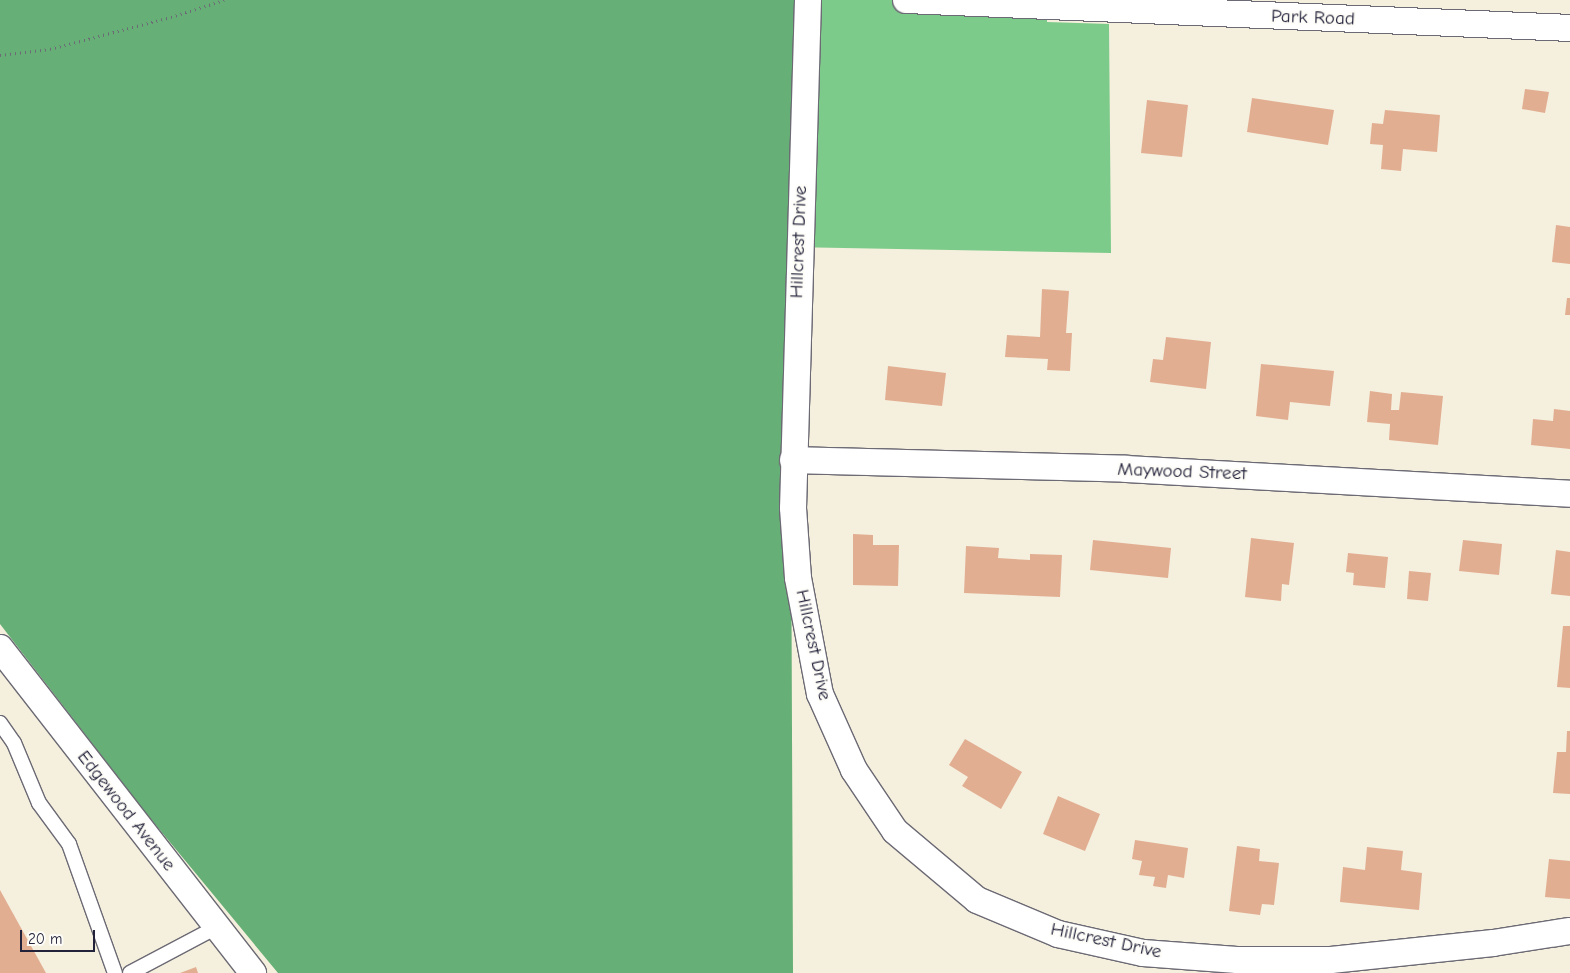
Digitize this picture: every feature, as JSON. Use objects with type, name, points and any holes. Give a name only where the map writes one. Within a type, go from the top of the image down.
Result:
[{"type":"street","name":"Hillcrest Drive","points":[[808,0],[792,508],[798,578],[820,694],[854,770],[895,830],[977,900],[1058,934],[1143,953],[1237,960],[1330,960],[1494,943],[1570,931]]},
{"type":"street","name":"Park Road","points":[[906,0],[1570,28]]},
{"type":"street","name":"Maywood Street","points":[[794,460],[1135,470],[1570,494]]},
{"type":"street","name":"Edgewood Avenue","points":[[0,648],[253,973]]},
{"type":"lane","points":[[0,723],[14,743],[39,803],[69,844],[114,973]]},
{"type":"lane","points":[[130,973],[217,927]]},
{"type":"path","points":[[0,55],[59,46],[224,0]]},
{"type":"green space","points":[[0,0],[801,0],[790,247],[793,973],[278,973],[145,812],[0,624]]},
{"type":"green space","points":[[801,0],[1047,0],[1047,22],[1109,24],[1111,253],[790,247]]},
{"type":"building","points":[[1525,89],[1549,92],[1545,113],[1522,109]]},
{"type":"building","points":[[1252,98],[1334,110],[1328,145],[1247,132]]},
{"type":"building","points":[[1147,100],[1188,105],[1182,157],[1141,153]]},
{"type":"building","points":[[1385,110],[1440,115],[1437,152],[1403,149],[1401,171],[1381,169],[1383,145],[1370,144],[1372,123],[1383,124]]},
{"type":"building","points":[[1556,225],[1570,227],[1570,264],[1552,262]]},
{"type":"building","points":[[1042,289],[1069,291],[1066,333],[1072,333],[1070,371],[1047,370],[1048,359],[1005,357],[1007,335],[1040,337]]},
{"type":"building","points":[[1567,298],[1570,298],[1570,315],[1565,315]]},
{"type":"building","points":[[1166,337],[1211,342],[1206,389],[1150,382],[1153,359],[1163,360]]},
{"type":"building","points":[[1261,364],[1334,371],[1330,406],[1290,402],[1288,420],[1256,416]]},
{"type":"building","points":[[888,366],[946,373],[942,406],[885,400]]},
{"type":"building","points":[[1370,391],[1392,394],[1391,410],[1399,410],[1401,392],[1443,396],[1438,445],[1389,440],[1390,424],[1367,422]]},
{"type":"building","points":[[1554,409],[1570,411],[1570,449],[1531,445],[1533,419],[1553,421]]},
{"type":"building","points":[[853,534],[873,535],[873,545],[899,545],[898,586],[853,585]]},
{"type":"building","points":[[1251,538],[1294,543],[1289,585],[1282,584],[1281,601],[1245,597]]},
{"type":"building","points":[[1093,540],[1171,548],[1168,578],[1090,570]]},
{"type":"building","points":[[1463,540],[1502,544],[1499,575],[1459,571]]},
{"type":"building","points":[[966,546],[999,548],[998,558],[1030,560],[1030,554],[1062,555],[1060,597],[964,593]]},
{"type":"building","points":[[1556,550],[1570,552],[1570,596],[1551,594]]},
{"type":"building","points":[[1348,553],[1388,557],[1385,588],[1353,585],[1354,573],[1346,572]]},
{"type":"building","points":[[1409,571],[1431,573],[1428,601],[1407,599]]},
{"type":"building","points":[[1563,626],[1570,626],[1570,688],[1557,687]]},
{"type":"building","points":[[1567,731],[1570,731],[1570,794],[1553,793],[1557,752],[1566,752]]},
{"type":"building","points":[[965,739],[1022,772],[1001,809],[962,786],[968,777],[949,765]]},
{"type":"building","points":[[1058,796],[1100,814],[1085,851],[1043,834]]},
{"type":"building","points":[[1135,840],[1188,848],[1184,878],[1168,875],[1166,888],[1153,886],[1155,877],[1139,875],[1142,861],[1132,859]]},
{"type":"building","points":[[1237,846],[1260,849],[1259,861],[1279,863],[1274,905],[1262,904],[1260,915],[1229,911]]},
{"type":"building","points":[[1367,847],[1403,851],[1401,870],[1422,873],[1419,910],[1340,902],[1343,867],[1365,870]]},
{"type":"building","points":[[1549,859],[1570,861],[1570,899],[1545,897]]},
{"type":"building","points":[[0,890],[46,973],[0,973]]},
{"type":"building","points":[[196,967],[198,973],[180,973]]}]
